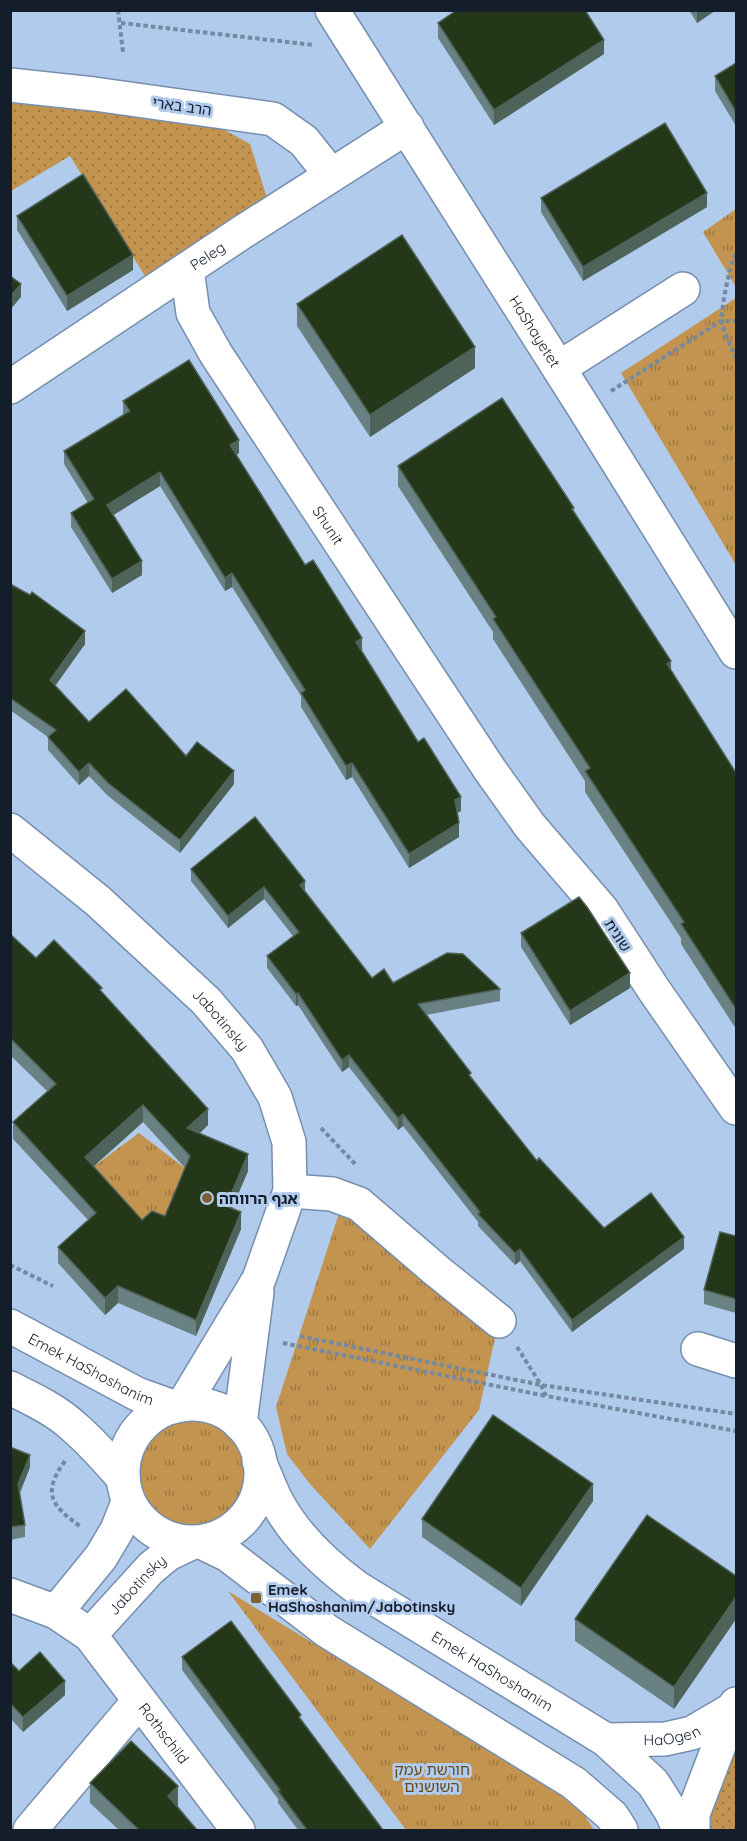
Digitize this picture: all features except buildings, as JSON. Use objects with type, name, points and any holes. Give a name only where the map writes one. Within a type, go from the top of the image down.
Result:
[{"type":"street","name":"HaShayetet","points":[[332,10],[736,652]]},
{"type":"street","name":"הרב בארי","points":[[10,85],[94,94],[273,119],[304,141],[331,175]]},
{"type":"street","name":"Peleg","points":[[10,387],[407,127]]},
{"type":"street","name":"Shunit","points":[[187,269],[193,313],[216,354],[490,770]]},
{"type":"street","points":[[559,368],[683,289]]},
{"type":"street","name":"שונית","points":[[490,770],[530,826],[602,910],[736,1108]]},
{"type":"street","name":"Jabotinsky","points":[[10,830],[106,908],[206,1001],[247,1048],[276,1097],[289,1142],[290,1191],[259,1279],[240,1425]]},
{"type":"street","points":[[290,1191],[332,1194],[359,1204],[499,1321]]},
{"type":"street","name":"Jabotinsky","points":[[178,1406],[259,1279]]},
{"type":"street","name":"Emek HaShoshanim","points":[[10,1326],[137,1394],[178,1406]]},
{"type":"street","points":[[698,1349],[736,1361]]},
{"type":"street","points":[[10,1388],[50,1409],[74,1426],[99,1450],[125,1490],[139,1518],[154,1531],[172,1539],[196,1542],[228,1555],[327,1631],[574,1783],[612,1816],[621,1830]]},
{"type":"street","points":[[56,1612],[101,1557],[117,1530],[125,1490],[123,1467],[128,1447],[138,1429],[154,1415],[178,1406],[199,1405],[214,1408],[228,1415],[251,1438],[260,1461],[258,1494],[248,1514],[232,1530],[222,1536],[196,1542]]},
{"type":"street","name":"Emek HaShoshanim","points":[[260,1461],[276,1501],[289,1521],[328,1565],[356,1587],[606,1740],[653,1783],[672,1813],[679,1830]]},
{"type":"street","name":"Jabotinsky","points":[[90,1635],[151,1569],[168,1554],[196,1542]]},
{"type":"street","name":"Rothschild","points":[[10,1595],[56,1612],[90,1635],[238,1830]]},
{"type":"street","points":[[30,1830],[139,1701]]},
{"type":"street","name":"HaOgen","points":[[606,1740],[664,1739],[692,1733],[735,1707]]},
{"type":"street","name":"HaOgen","points":[[693,1830],[693,1814],[735,1707]]},
{"type":"path","points":[[118,10],[123,52]]},
{"type":"path","points":[[121,23],[357,49]]},
{"type":"path","points":[[736,254],[726,289],[721,321],[736,358]]},
{"type":"path","points":[[584,408],[721,321],[736,321]]},
{"type":"path","points":[[10,1266],[53,1286]]},
{"type":"path","points":[[300,1336],[541,1384],[736,1414]]},
{"type":"path","points":[[283,1343],[546,1396]]},
{"type":"path","points":[[69,1455],[55,1475],[51,1493],[60,1511],[108,1545]]},
{"type":"green space","points":[[10,103],[210,122],[250,144],[267,198],[145,276],[70,156],[11,191]]},
{"type":"green space","points":[[736,209],[736,287],[703,232]]},
{"type":"green space","points":[[736,298],[736,565],[621,373]]},
{"type":"green space","points":[[139,1133],[186,1169],[162,1226],[140,1227],[89,1170]]},
{"type":"green space","points":[[343,1201],[497,1329],[479,1410],[370,1549],[310,1484],[287,1454],[276,1407]]},
{"type":"green space","points":[[192,1418],[213,1423],[231,1434],[242,1452],[247,1473],[242,1494],[231,1512],[213,1523],[192,1528],[171,1523],[153,1512],[142,1494],[137,1473],[142,1452],[153,1434],[171,1423]]},
{"type":"green space","name":"חורשת עמק השושנים","points":[[228,1591],[556,1792],[583,1813],[594,1830],[406,1830]]},
{"type":"green space","points":[[736,1751],[736,1830],[708,1830],[708,1793]]},
{"type":"place","name":"אגף הרווחה","points":[[207,1198]]},
{"type":"place","name":"Emek HaShoshanim/Jabotinsky","points":[[256,1598]]}]
